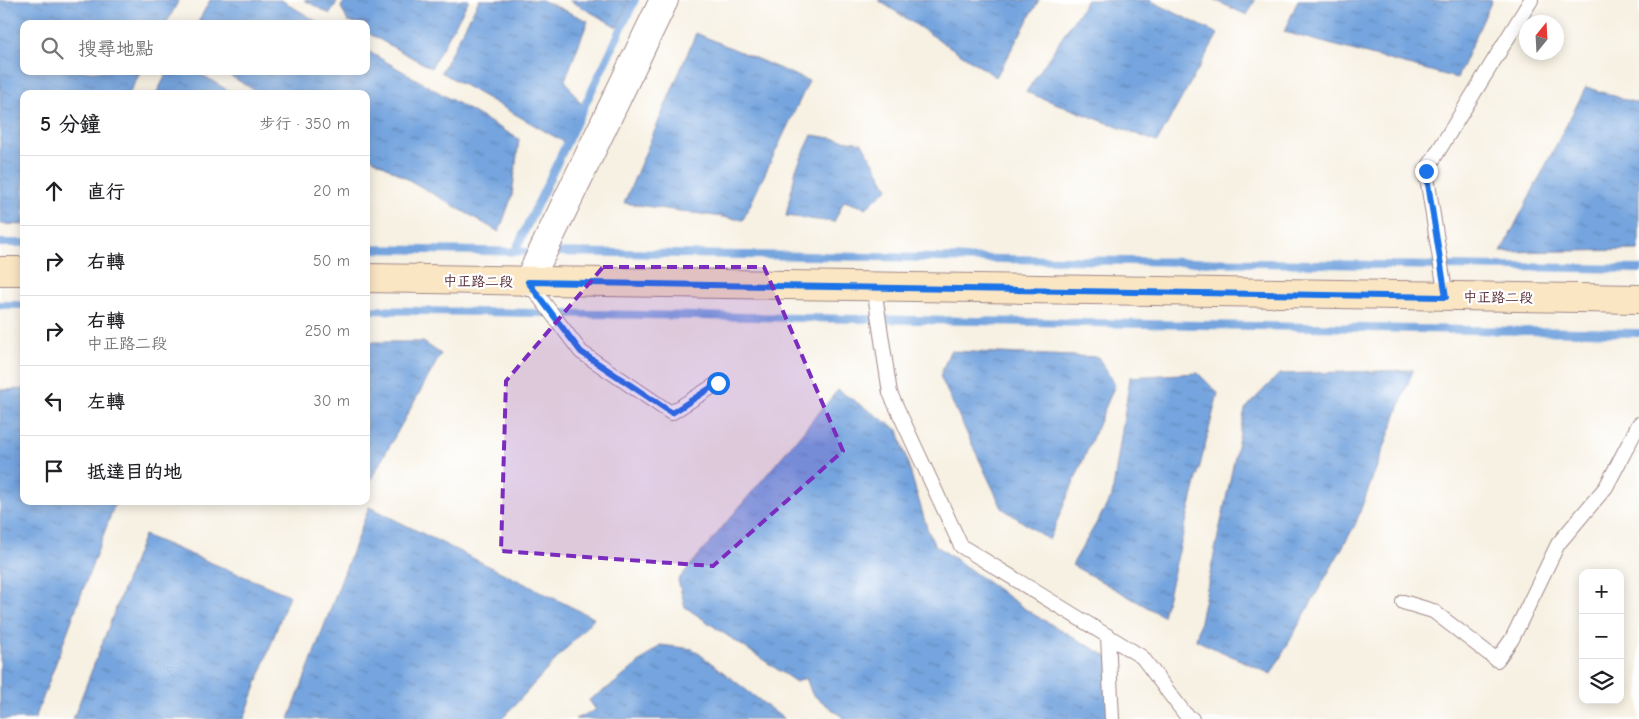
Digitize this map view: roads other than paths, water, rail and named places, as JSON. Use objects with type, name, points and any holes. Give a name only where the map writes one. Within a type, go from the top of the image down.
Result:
[{"type":"main road","points":[[0,271],[20,271]]},
{"type":"main road","name":"中正路二段","points":[[370,278],[874,288],[1639,299]]},
{"type":"street","points":[[528,282],[664,0]]},
{"type":"lane","points":[[1446,297],[1426,171],[1530,0]]},
{"type":"lane","points":[[528,282],[581,352],[672,413],[718,383]]},
{"type":"lane","points":[[874,288],[890,393],[961,546],[1142,657],[1185,714],[1192,719]]},
{"type":"lane","points":[[1403,602],[1433,611],[1498,660],[1512,639],[1558,544],[1606,487],[1639,424]]},
{"type":"lane","points":[[1108,636],[1112,719]]},
{"type":"water","points":[[0,0],[179,0],[168,20],[20,20],[20,75],[139,75],[131,90],[20,90],[20,225],[0,224]]},
{"type":"water","points":[[210,0],[281,0],[314,20],[199,20]]},
{"type":"water","points":[[304,0],[338,0],[330,14]]},
{"type":"water","points":[[345,0],[469,0],[431,68],[370,34],[370,20],[347,20],[341,7]]},
{"type":"water","points":[[479,0],[542,0],[588,21],[565,80],[585,110],[564,142],[441,72]]},
{"type":"water","points":[[569,0],[630,0],[617,27]]},
{"type":"water","points":[[878,0],[1039,0],[996,77]]},
{"type":"water","points":[[1087,0],[1149,0],[1218,34],[1157,142],[1026,92]]},
{"type":"water","points":[[1214,0],[1255,0],[1247,15]]},
{"type":"water","points":[[1298,0],[1492,0],[1457,78],[1284,32]]},
{"type":"water","points":[[696,33],[809,81],[743,220],[624,203]]},
{"type":"water","points":[[370,52],[519,139],[512,196],[499,232],[370,157],[370,90],[254,90],[229,75],[370,75]]},
{"type":"water","points":[[166,75],[202,75],[227,90],[158,90]]},
{"type":"water","points":[[1586,87],[1639,104],[1639,250],[1501,252]]},
{"type":"water","points":[[812,135],[862,143],[888,188],[866,208],[844,201],[834,222],[786,216],[796,169]]},
{"type":"water","points":[[370,342],[423,342],[441,354],[370,481]]},
{"type":"water","points":[[950,351],[1098,357],[1115,385],[1049,540],[1002,508],[940,376]]},
{"type":"water","points":[[1413,370],[1355,525],[1271,674],[1196,640],[1245,409],[1279,374]]},
{"type":"water","points":[[1198,373],[1218,393],[1163,616],[1072,565],[1112,496],[1130,377]]},
{"type":"water","points":[[20,389],[20,505],[115,505],[35,719],[0,719],[0,390]]},
{"type":"water","points":[[838,390],[898,430],[927,528],[934,544],[1031,613],[1110,658],[1113,719],[845,719],[812,694],[806,678],[796,682],[685,607],[678,580]]},
{"type":"water","points":[[369,507],[594,618],[502,719],[289,719]]},
{"type":"water","points":[[144,535],[289,595],[244,719],[73,719]]},
{"type":"water","points":[[660,645],[693,649],[784,719],[575,719],[596,710],[589,700],[615,683]]},
{"type":"waterway","points":[[515,251],[635,0]]},
{"type":"waterway","points":[[0,243],[20,243]]},
{"type":"waterway","points":[[370,249],[537,252]]},
{"type":"waterway","points":[[549,252],[1639,269]]},
{"type":"waterway","points":[[0,305],[20,305]]},
{"type":"waterway","points":[[370,310],[1639,333]]}]
